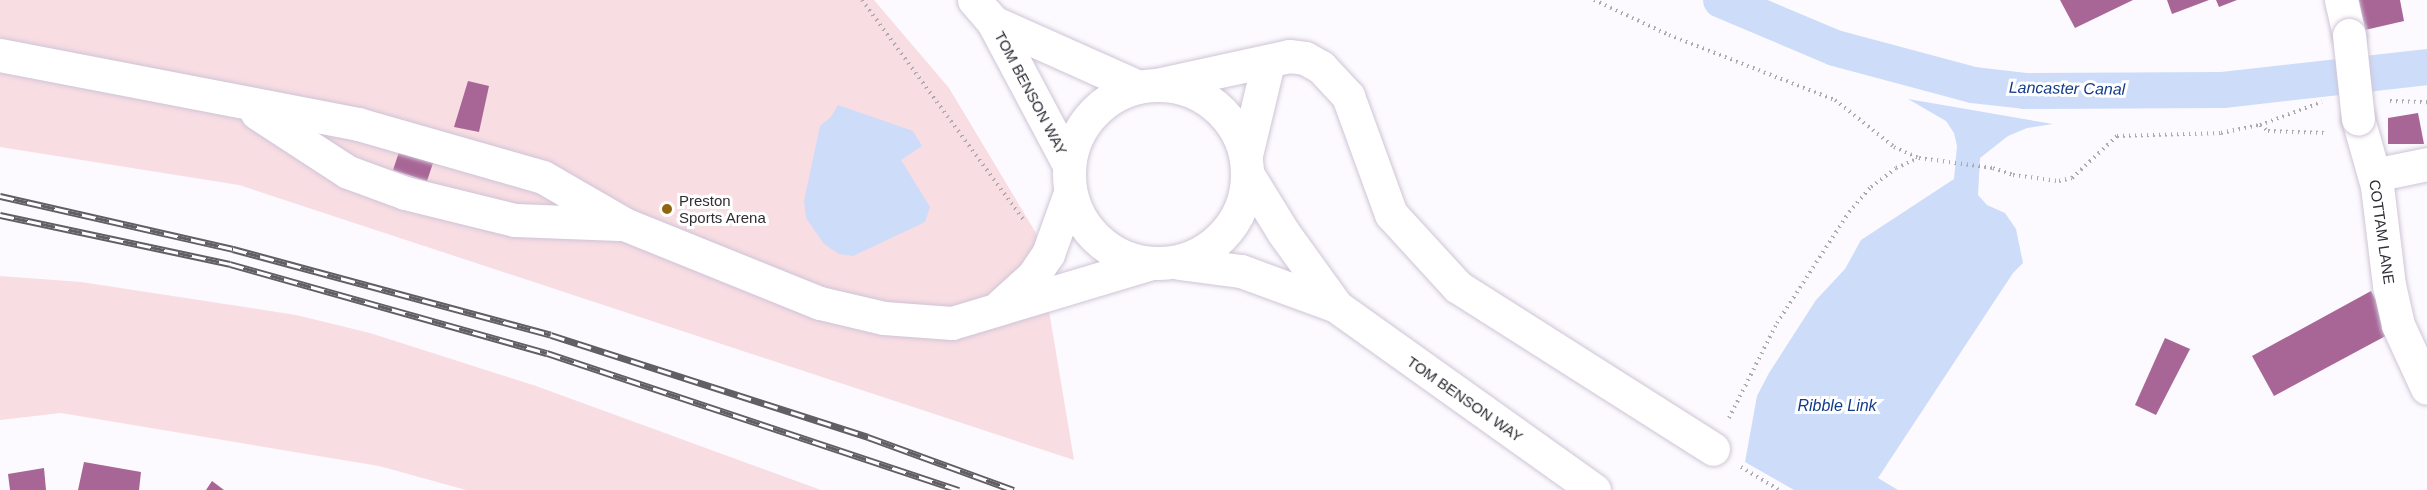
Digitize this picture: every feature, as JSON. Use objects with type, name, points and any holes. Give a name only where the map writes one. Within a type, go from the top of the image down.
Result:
[{"type":"main road","name":"COTTAM LANE","points":[[2341,0],[2349,35],[2358,126],[2374,175],[2388,285],[2398,325],[2427,388]]},
{"type":"main road","name":"TOM BENSON WAY","points":[[984,11],[1147,86]]},
{"type":"main road","name":"TOM BENSON WAY","points":[[984,11],[1069,179]]},
{"type":"main road","points":[[0,55],[246,105],[358,124],[543,177],[624,224],[820,303],[905,321],[952,322],[1205,251],[1228,231],[1243,204],[1247,165],[1268,63]]},
{"type":"main road","points":[[995,310],[1033,276],[1048,254],[1069,179],[1076,138],[1091,115],[1112,97],[1147,86],[1268,63],[1289,56],[1305,58],[1321,67],[1348,96],[1391,214],[1458,287],[1713,449]]},
{"type":"main road","points":[[1147,86],[1186,89],[1214,104],[1234,126],[1247,165]]},
{"type":"main road","points":[[246,105],[348,172],[405,193],[515,220],[624,224]]},
{"type":"main road","points":[[348,172],[358,124]]},
{"type":"main road","points":[[2374,175],[2427,164]]},
{"type":"main road","name":"TOM BENSON WAY","points":[[1247,165],[1283,232],[1336,306]]},
{"type":"main road","points":[[1069,179],[1080,219],[1098,241],[1122,257],[1163,263]]},
{"type":"main road","name":"TOM BENSON WAY","points":[[1163,263],[1241,272],[1336,306],[1594,490]]},
{"type":"path","points":[[862,0],[1048,254]]},
{"type":"path","points":[[1594,0],[1669,35],[1835,99],[1894,147],[1919,158],[1994,168],[2013,175],[2059,181],[2072,178],[2116,136],[2221,133],[2260,125],[2332,98]]},
{"type":"path","points":[[2384,100],[2427,102]]},
{"type":"path","points":[[2260,125],[2268,131],[2358,126]]},
{"type":"path","points":[[1779,490],[1713,449],[1777,323],[1849,212],[1871,187],[1896,168],[1919,158]]},
{"type":"shaded area","name":"Preston Sports Arena","points":[[0,0],[874,0],[949,88],[1036,233],[1074,460],[239,185],[0,147]]},
{"type":"shaded area","points":[[0,276],[81,282],[296,315],[370,333],[536,386],[821,490],[466,490],[379,466],[61,413],[0,420]]},
{"type":"water","name":"Ribble Link","points":[[1908,99],[2053,124],[2027,128],[2008,136],[1980,158],[1978,195],[1987,205],[2005,213],[2016,229],[2023,263],[2013,273],[1878,478],[1898,490],[1794,490],[1745,462],[1757,396],[1769,373],[1816,300],[1845,269],[1861,240],[1954,179],[1957,146],[1954,133],[1946,121]]},
{"type":"water","points":[[838,105],[913,131],[922,146],[901,160],[930,207],[925,222],[853,256],[839,254],[824,244],[806,218],[804,201],[820,126],[831,117]]},
{"type":"building","points":[[2060,0],[2133,0],[2075,28]]},
{"type":"building","points":[[2167,0],[2209,0],[2172,14]]},
{"type":"building","points":[[2216,0],[2237,0],[2219,7]]},
{"type":"building","points":[[2359,0],[2400,0],[2404,21],[2365,30]]},
{"type":"building","points":[[468,81],[489,86],[479,132],[454,127]]},
{"type":"building","points":[[2418,113],[2424,144],[2388,144],[2388,118]]},
{"type":"building","points":[[400,149],[434,160],[427,181],[393,170]]},
{"type":"building","points":[[2371,291],[2393,332],[2274,396],[2252,356]]},
{"type":"building","points":[[2165,338],[2190,349],[2156,415],[2135,405]]},
{"type":"building","points":[[84,462],[141,472],[139,490],[78,490]]},
{"type":"building","points":[[44,468],[46,490],[10,490],[8,474]]},
{"type":"building","points":[[212,481],[224,490],[206,490]]},
{"type":"waterway","name":"Lancaster Canal","points":[[1721,0],[1835,48],[1973,85],[2025,91],[2223,90],[2427,67]]},
{"type":"railway","points":[[0,196],[233,249],[551,335],[868,437],[1014,490]]},
{"type":"railway","points":[[0,215],[230,264],[547,353],[959,490]]},
{"type":"place","name":"Preston Sports Arena","points":[[667,209]]}]
